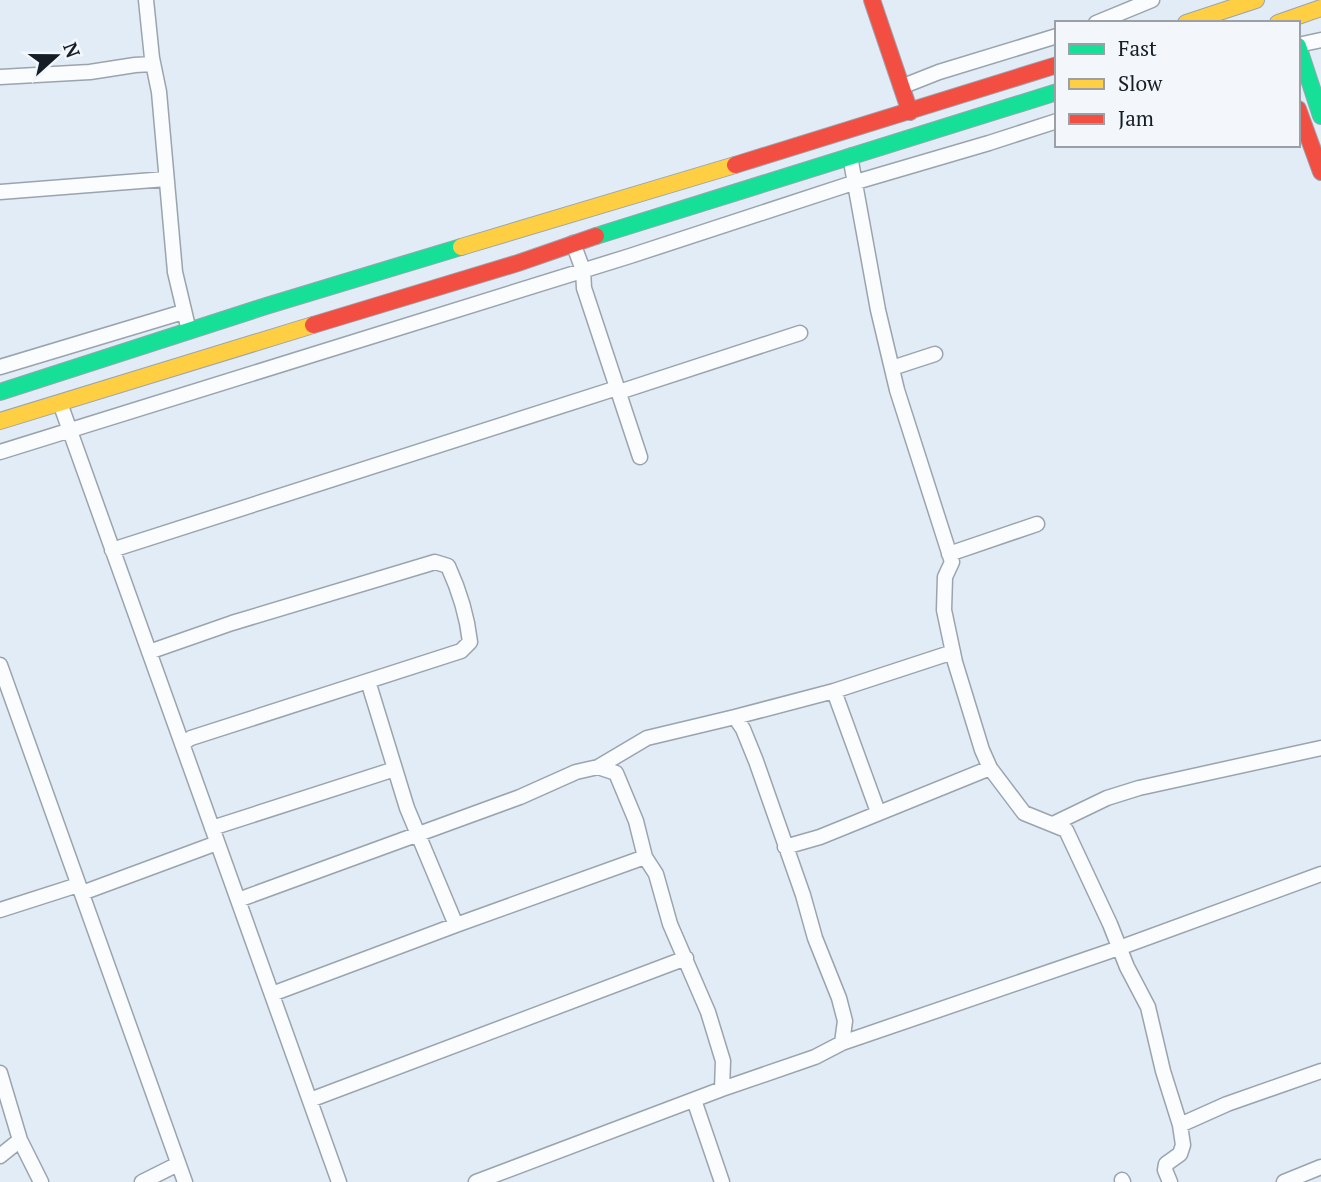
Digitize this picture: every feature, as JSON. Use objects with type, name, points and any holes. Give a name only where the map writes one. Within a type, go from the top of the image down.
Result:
[{"type":"street","points":[[146,0],[159,92],[175,272],[189,331]]},
{"type":"street","points":[[872,0],[910,112]]},
{"type":"street","points":[[1101,21],[1152,0]]},
{"type":"street","points":[[1192,21],[1256,0]]},
{"type":"street","points":[[1266,0],[1282,21]]},
{"type":"street","points":[[1283,21],[1289,0]]},
{"type":"street","points":[[1286,21],[1321,8]]},
{"type":"street","points":[[901,86],[1055,37]]},
{"type":"street","points":[[1300,45],[1321,40]]},
{"type":"street","points":[[1300,52],[1321,116]]},
{"type":"street","points":[[0,78],[90,72],[153,64]]},
{"type":"street","points":[[0,392],[189,331],[1055,66]]},
{"type":"street","points":[[0,421],[518,263],[573,243],[1055,93]]},
{"type":"street","points":[[1300,114],[1321,172]]},
{"type":"street","points":[[0,452],[1055,122]]},
{"type":"street","points":[[842,133],[856,182],[864,239],[892,368],[909,433],[952,562],[945,577],[944,610],[976,731],[990,768],[1024,813],[1066,830],[1148,1007],[1163,1071],[1180,1125],[1183,1146],[1180,1154],[1167,1164],[1165,1170],[1170,1182]]},
{"type":"street","points":[[0,192],[166,179]]},
{"type":"street","points":[[573,243],[583,270],[584,288],[640,457]]},
{"type":"street","points":[[0,367],[183,312]]},
{"type":"street","points":[[112,550],[800,333]]},
{"type":"street","points":[[892,368],[935,354]]},
{"type":"street","points":[[60,403],[339,1182]]},
{"type":"street","points":[[949,554],[1037,524]]},
{"type":"street","points":[[149,652],[232,623],[435,562],[448,566],[458,588],[470,642],[461,651],[263,714],[191,738],[182,744]]},
{"type":"street","points":[[238,900],[520,797],[576,772],[598,767],[647,738],[834,691],[953,652]]},
{"type":"street","points":[[0,665],[4,689],[80,889],[185,1182]]},
{"type":"street","points":[[368,681],[407,808],[456,926]]},
{"type":"street","points":[[834,691],[878,812]]},
{"type":"street","points":[[735,717],[748,739],[803,895],[815,938],[839,998],[845,1021],[842,1043]]},
{"type":"street","points":[[1053,824],[1107,799],[1139,788],[1321,748]]},
{"type":"street","points":[[598,767],[616,773],[636,821],[645,857],[656,873],[670,924],[708,1012],[723,1061],[722,1089]]},
{"type":"street","points":[[785,847],[820,836],[990,768]]},
{"type":"street","points":[[212,828],[395,769]]},
{"type":"street","points":[[0,910],[80,889],[218,843]]},
{"type":"street","points":[[272,994],[645,857]]},
{"type":"street","points":[[476,1182],[624,1124],[815,1057],[842,1043],[1119,948],[1321,873]]},
{"type":"street","points":[[310,1100],[686,958]]},
{"type":"street","points":[[1180,1125],[1227,1104],[1321,1071]]},
{"type":"street","points":[[0,1073],[20,1140],[41,1182]]},
{"type":"street","points":[[694,1100],[722,1182]]},
{"type":"street","points":[[0,1156],[20,1140]]},
{"type":"street","points":[[142,1182],[178,1164]]},
{"type":"street","points":[[1284,1182],[1321,1167]]},
{"type":"traffic: fast","points":[[1300,52],[1321,116]]},
{"type":"traffic: fast","points":[[596,236],[1055,93]]},
{"type":"traffic: fast","points":[[0,392],[266,306],[461,247]]},
{"type":"traffic: slow","points":[[1192,21],[1256,0]]},
{"type":"traffic: slow","points":[[1284,21],[1321,8]]},
{"type":"traffic: slow","points":[[461,247],[735,165]]},
{"type":"traffic: slow","points":[[0,421],[313,325]]},
{"type":"traffic: jam","points":[[872,0],[910,112]]},
{"type":"traffic: jam","points":[[735,165],[1055,66]]},
{"type":"traffic: jam","points":[[1300,114],[1321,172]]},
{"type":"traffic: jam","points":[[313,325],[518,263],[596,236]]}]
